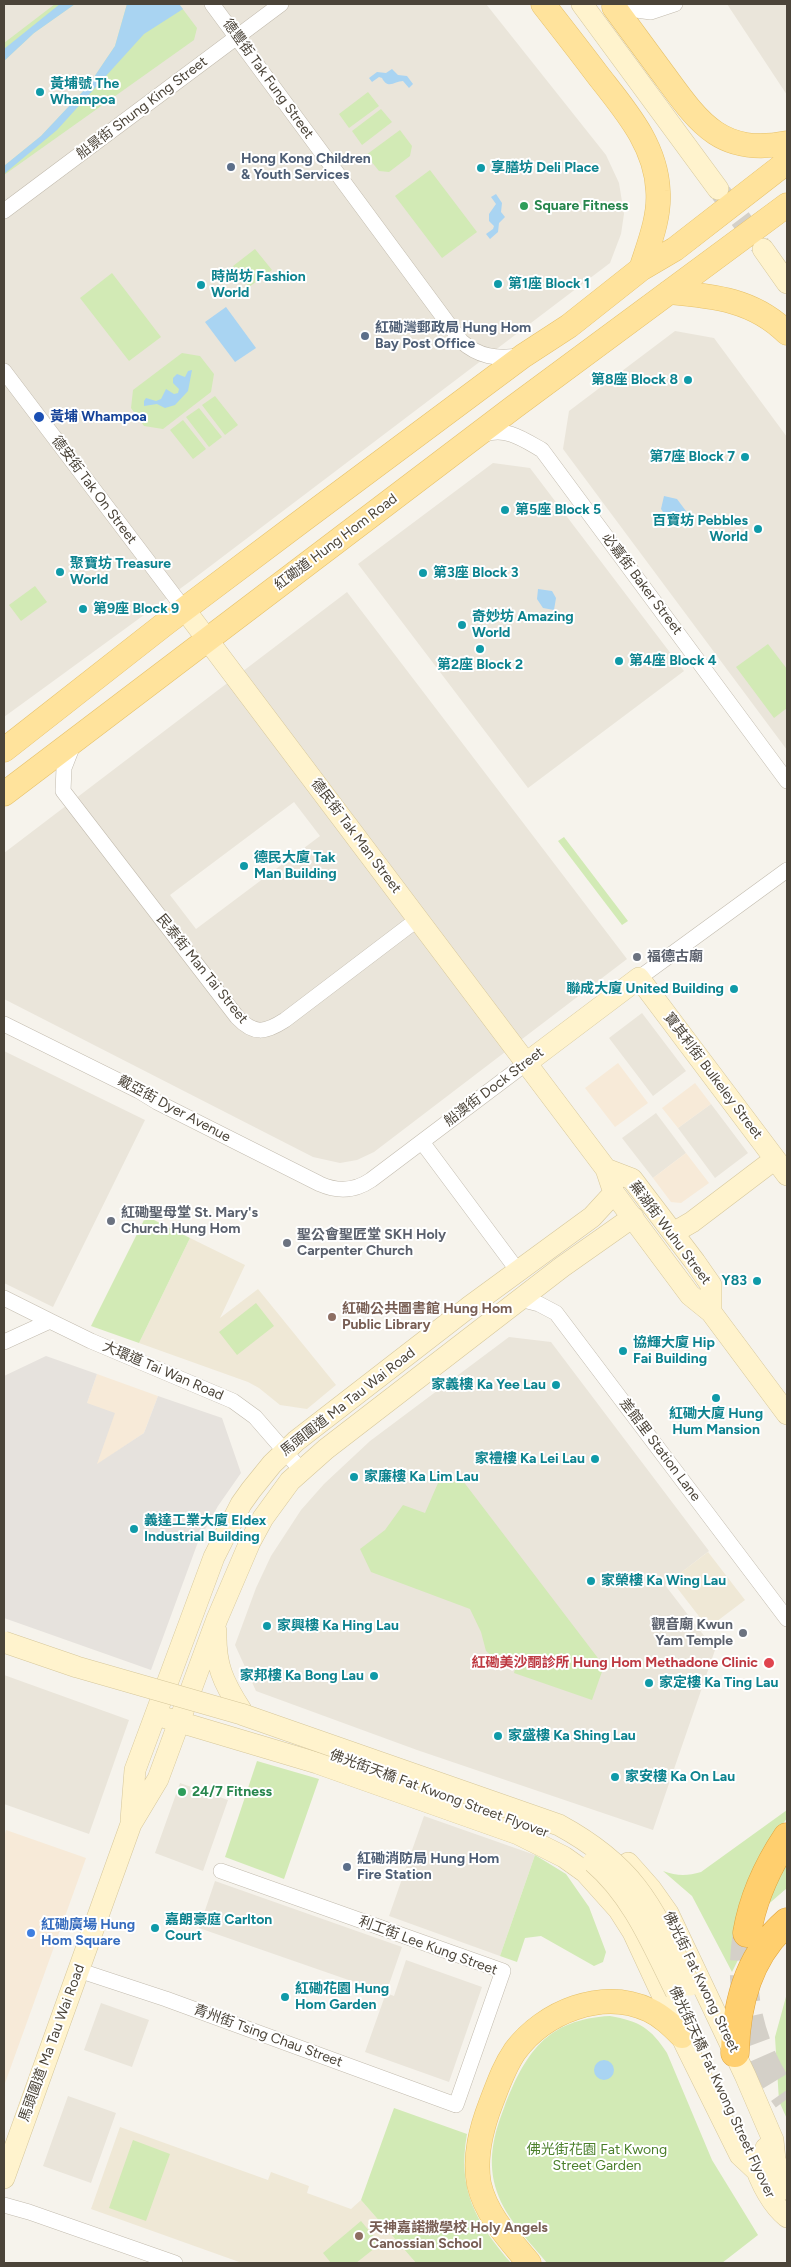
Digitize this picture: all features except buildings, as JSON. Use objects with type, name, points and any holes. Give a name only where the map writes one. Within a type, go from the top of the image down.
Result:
[{"type":"highway","points":[[747,1933],[761,1882],[787,1837]]},
{"type":"highway","points":[[735,2053],[737,2016],[747,1981],[764,1948],[787,1922]]},
{"type":"main road","points":[[543,4],[631,118],[645,140],[654,165],[658,191],[657,217],[641,269]]},
{"type":"main road","points":[[582,4],[718,189]]},
{"type":"main road","points":[[613,5],[695,117],[716,134],[744,145],[766,147],[787,143]]},
{"type":"main road","points":[[4,750],[184,610],[523,356],[569,326],[641,269],[675,249],[787,162]]},
{"type":"main road","name":"紅磡道 Hung Hom Road","points":[[4,794],[472,439],[787,205]]},
{"type":"main road","points":[[763,249],[787,283]]},
{"type":"main road","points":[[669,292],[714,296],[740,304],[766,316],[787,333]]},
{"type":"main road","name":"德民街 Tak Man Street","points":[[184,610],[418,918],[525,1064]]},
{"type":"main road","name":"船澳街 Dock Street","points":[[525,1064],[639,978]]},
{"type":"main road","name":"寶其利街 Bulkeley Street","points":[[639,978],[781,1167]]},
{"type":"main road","name":"蕪湖街 Wuhu Street","points":[[525,1064],[606,1169],[614,1193],[690,1295],[711,1312],[786,1411]]},
{"type":"main road","points":[[592,1217],[613,1215],[633,1217],[673,1233],[781,1167]]},
{"type":"main road","name":"蕪湖街 Wuhu Street","points":[[606,1169],[632,1179],[673,1233],[711,1285],[711,1312]]},
{"type":"main road","name":"馬頭圍道 Ma Tau Wai Road","points":[[131,1824],[135,1770],[163,1692],[203,1585],[227,1530],[251,1490],[284,1452],[332,1412],[592,1217],[614,1193]]},
{"type":"main road","name":"馬頭圍道 Ma Tau Wai Road","points":[[4,2178],[131,1824],[158,1779],[217,1620],[238,1568],[263,1518],[301,1470],[347,1432],[520,1299],[633,1217]]},
{"type":"main road","points":[[217,1620],[217,1656],[220,1672],[226,1686],[241,1710]]},
{"type":"main road","name":"佛光街天橋 Fat Kwong Street Flyover","points":[[4,1643],[77,1667],[248,1716],[559,1825],[595,1845],[640,1889],[656,1913],[683,1988]]},
{"type":"main road","name":"佛光街天橋 Fat Kwong Street Flyover","points":[[4,1653],[77,1678],[261,1731],[551,1835],[581,1852],[616,1886],[639,1917],[683,1988],[763,2144],[775,2207],[787,2217]]},
{"type":"main road","name":"佛光街 Fat Kwong Street","points":[[163,1692],[188,1696],[241,1710],[561,1820],[586,1832],[608,1847],[631,1866],[651,1888],[668,1913],[735,2053],[772,2140],[766,2165]]},
{"type":"main road","points":[[155,1715],[317,1763],[518,1834],[564,1856],[585,1872],[619,1910],[633,1932],[740,2155],[766,2165]]},
{"type":"main road","points":[[529,2263],[504,2233],[488,2209],[479,2183],[478,2169],[478,2146],[485,2119],[502,2073],[514,2052],[530,2034],[548,2020],[572,2009],[604,2002],[626,2003],[651,2011],[666,2021],[682,2036]]},
{"type":"main road","name":"佛光街天橋 Fat Kwong Street Flyover","points":[[766,2165],[787,2189]]},
{"type":"street","name":"德豐街 Tak Fung Street","points":[[212,4],[461,342],[472,351],[496,358],[523,356]]},
{"type":"street","name":"船景街 Shung King Street","points":[[4,211],[281,4]]},
{"type":"street","points":[[613,5],[652,12],[675,4]]},
{"type":"street","name":"德安街 Tak On Street","points":[[4,370],[184,610]]},
{"type":"street","name":"必嘉街 Baker Street","points":[[472,439],[489,433],[503,431],[518,436],[542,450],[787,781]]},
{"type":"street","name":"民泰街 Man Tai Street","points":[[76,739],[66,761],[62,791],[244,1025],[261,1031],[269,1029],[285,1020],[418,918]]},
{"type":"street","points":[[639,978],[787,870]]},
{"type":"street","name":"戴亞街 Dyer Avenue","points":[[4,1024],[139,1090],[157,1102],[328,1188],[346,1190]]},
{"type":"street","name":"船澳街 Dock Street","points":[[346,1190],[364,1185],[525,1064]]},
{"type":"street","points":[[422,1142],[518,1271]]},
{"type":"street","name":"大環道 Tai Wan Road","points":[[4,1298],[91,1341],[233,1401],[255,1417],[301,1470]]},
{"type":"street","name":"差館里 Station Lane","points":[[520,1299],[539,1304],[556,1313],[782,1600],[787,1619]]},
{"type":"street","points":[[4,1342],[50,1321]]},
{"type":"street","points":[[4,1643],[127,1684],[163,1692]]},
{"type":"street","name":"利工街 Lee Kung Street","points":[[221,1871],[503,1971],[456,2105]]},
{"type":"street","name":"青州街 Tsing Chau Street","points":[[78,1970],[166,1999],[456,2105]]},
{"type":"street","points":[[4,2205],[175,2263]]},
{"type":"shaded area","points":[[4,4],[486,4],[606,155],[619,183],[624,214],[621,234],[610,263],[192,580],[4,717]]},
{"type":"shaded area","points":[[727,4],[787,4],[787,95]]},
{"type":"shaded area","name":"百寶坊 Pebbles World","points":[[675,331],[714,338],[787,437],[787,750],[563,449],[569,411]]},
{"type":"shaded area","name":"奇妙坊 Amazing World","points":[[493,463],[530,468],[684,671],[528,788],[358,564]]},
{"type":"shaded area","points":[[347,592],[627,959],[374,1152],[357,1160],[340,1163],[313,1157],[4,999],[4,853]],"holes":[[[294,802],[320,836],[196,929],[170,895]]]},
{"type":"shaded area","points":[[642,1013],[686,1071],[653,1096],[609,1038]]},
{"type":"shaded area","points":[[4,1051],[145,1120],[53,1307],[4,1283]]},
{"type":"shaded area","points":[[618,1063],[648,1103],[615,1127],[585,1088]]},
{"type":"shaded area","points":[[695,1083],[711,1104],[678,1128],[662,1108]]},
{"type":"shaded area","points":[[711,1104],[748,1153],[715,1178],[678,1128]]},
{"type":"shaded area","points":[[656,1113],[686,1153],[653,1178],[622,1138]]},
{"type":"shaded area","points":[[686,1153],[709,1183],[681,1203],[671,1202],[653,1178]]},
{"type":"shaded area","points":[[190,1238],[245,1265],[220,1318],[258,1289],[336,1385],[307,1409],[280,1405],[259,1388],[248,1382],[139,1343]]},
{"type":"shaded area","points":[[509,1337],[551,1342],[709,1551],[665,1585],[715,1650],[653,1830],[417,1750],[256,1691],[235,1645],[256,1588],[271,1556],[301,1510],[324,1484],[370,1441]]},
{"type":"shaded area","name":"義達工業大廈 Eldex Industrial Building","points":[[46,1356],[97,1374],[87,1403],[115,1413],[97,1464],[144,1433],[158,1396],[222,1418],[241,1473],[218,1506],[198,1542],[151,1670],[4,1618],[4,1376]]},
{"type":"shaded area","points":[[97,1374],[158,1396],[144,1433],[97,1465],[87,1403]]},
{"type":"shaded area","points":[[708,1552],[745,1600],[708,1628],[671,1580]]},
{"type":"shaded area","points":[[4,1675],[129,1720],[89,1834],[4,1804]]},
{"type":"shaded area","points":[[180,1783],[228,1800],[203,1871],[155,1853]]},
{"type":"shaded area","points":[[424,1816],[535,1855],[500,1956],[389,1916]]},
{"type":"shaded area","name":"紅磡廣場 Hung Hom Square","points":[[6,1830],[86,1858],[4,2086],[4,1838]]},
{"type":"shaded area","points":[[215,1881],[402,1947],[386,1993],[199,1928]]},
{"type":"shaded area","points":[[406,1960],[482,1987],[449,2082],[365,2052],[386,1993],[394,1996]]},
{"type":"shaded area","points":[[101,2003],[149,2020],[132,2067],[84,2050]]},
{"type":"shaded area","points":[[68,2096],[116,2113],[91,2183],[43,2166]]},
{"type":"shaded area","points":[[120,2127],[268,2180],[271,2172],[309,2186],[307,2193],[351,2209],[361,2200],[416,2263],[242,2263],[91,2209]]},
{"type":"green space","points":[[55,4],[75,4],[34,33],[4,61],[4,43]]},
{"type":"green space","points":[[127,4],[179,4],[197,28],[194,40],[4,175],[4,166],[41,136],[88,86],[115,46]]},
{"type":"green space","points":[[368,92],[379,106],[349,128],[339,114]]},
{"type":"green space","points":[[381,109],[392,122],[362,145],[352,131]]},
{"type":"green space","points":[[400,130],[412,146],[410,156],[389,172],[379,171],[366,155]]},
{"type":"green space","points":[[430,170],[477,232],[442,258],[395,196]]},
{"type":"green space","points":[[255,249],[272,270],[249,287],[233,266]]},
{"type":"green space","points":[[112,273],[161,337],[129,361],[80,298]]},
{"type":"green space","points":[[182,353],[200,356],[214,374],[211,392],[163,429],[144,426],[131,408],[133,390]]},
{"type":"green space","points":[[215,396],[238,425],[225,435],[202,405]]},
{"type":"green space","points":[[199,408],[222,437],[209,447],[186,417]]},
{"type":"green space","points":[[183,420],[206,449],[193,459],[170,430]]},
{"type":"green space","points":[[35,586],[47,602],[21,621],[9,605]]},
{"type":"green space","points":[[768,644],[787,669],[787,708],[774,718],[736,667]]},
{"type":"green space","points":[[564,837],[628,921],[622,925],[558,841]]},
{"type":"green space","points":[[146,1216],[190,1238],[139,1343],[91,1326]]},
{"type":"green space","points":[[256,1303],[274,1326],[237,1355],[219,1332]]},
{"type":"green space","points":[[463,1481],[604,1666],[592,1700],[514,1673],[515,1669],[501,1664],[486,1651],[481,1632],[470,1609],[371,1572],[360,1549],[385,1530],[403,1505],[425,1513],[438,1483]]},
{"type":"green space","points":[[257,1761],[319,1779],[284,1879],[225,1857]]},
{"type":"green space","points":[[787,1810],[787,1818],[768,1846],[745,1946],[732,1972],[692,1896],[663,1871],[682,1875],[701,1872]]},
{"type":"green space","points":[[535,1855],[566,1874],[589,1907],[606,1952],[603,1962],[594,1966],[541,1936],[525,1938],[517,1962],[500,1956]]},
{"type":"green space","points":[[787,1857],[787,1888],[764,1908]]},
{"type":"green space","points":[[787,1993],[787,2119],[779,2101],[775,2037]]},
{"type":"green space","name":"佛光街花園 Fat Kwong Street Garden","points":[[610,2016],[637,2023],[650,2032],[661,2044],[667,2053],[712,2160],[758,2235],[722,2263],[547,2263],[519,2230],[501,2202],[492,2171],[494,2139],[500,2118],[521,2071],[541,2042],[554,2032],[570,2024]]},
{"type":"green space","points":[[394,2108],[467,2134],[465,2172],[467,2189],[472,2204],[488,2233],[511,2263],[416,2263],[361,2200]]},
{"type":"green space","points":[[133,2140],[170,2154],[146,2221],[109,2208]]},
{"type":"green space","points":[[361,2221],[380,2244],[356,2263],[331,2263],[323,2253]]},
{"type":"water","points":[[60,4],[75,4],[34,33],[4,61],[4,49]]},
{"type":"water","points":[[127,4],[179,4],[183,9],[144,34],[57,130],[4,174],[4,166],[41,136],[88,86],[115,46]]},
{"type":"water","points":[[392,69],[398,75],[407,76],[413,84],[409,88],[403,81],[387,84],[379,77],[372,82],[369,78],[377,72],[386,73]]},
{"type":"water","points":[[496,194],[502,203],[501,212],[505,217],[499,223],[498,232],[490,239],[486,234],[494,226],[489,221],[489,214],[496,204],[491,197]]},
{"type":"water","points":[[226,307],[256,348],[235,362],[205,322]]},
{"type":"water","points":[[192,370],[188,391],[175,405],[165,408],[157,404],[144,406],[146,398],[156,401],[161,399],[166,389],[174,394],[178,393],[179,389],[173,383],[173,378],[177,374],[185,377],[188,371]]},
{"type":"water","points":[[664,496],[677,499],[686,511],[683,524],[670,522],[661,509]]},
{"type":"water","points":[[538,589],[552,591],[556,598],[554,610],[543,608],[537,599]]},
{"type":"water","points":[[604,2060],[611,2063],[614,2070],[611,2077],[604,2080],[597,2077],[594,2070],[597,2063]]},
{"type":"tunnel","points":[[721,193],[760,245]]},
{"type":"tunnel","points":[[747,1933],[744,1977],[750,2020],[764,2061],[787,2099]]},
{"type":"place","name":"黃埔號 The Whampoa","points":[[40,92]]},
{"type":"place","name":"Hong Kong Children & Youth Services","points":[[231,167]]},
{"type":"place","name":"享膳坊 Deli Place","points":[[481,168]]},
{"type":"place","name":"Square Fitness","points":[[524,206]]},
{"type":"place","name":"第1座 Block 1","points":[[498,284]]},
{"type":"place","name":"時尚坊 Fashion World","points":[[201,285]]},
{"type":"place","name":"紅磡灣郵政局 Hung Hom Bay Post Office","points":[[365,336]]},
{"type":"place","name":"第8座 Block 8","points":[[688,380]]},
{"type":"place","name":"黃埔 Whampoa","points":[[39,417]]},
{"type":"place","name":"第7座 Block 7","points":[[745,457]]},
{"type":"place","name":"第5座 Block 5","points":[[505,510]]},
{"type":"place","name":"百寶坊 Pebbles World","points":[[758,529]]},
{"type":"place","name":"聚寶坊 Treasure World","points":[[60,572]]},
{"type":"place","name":"第3座 Block 3","points":[[423,573]]},
{"type":"place","name":"第9座 Block 9","points":[[83,609]]},
{"type":"place","name":"奇妙坊 Amazing World","points":[[462,625]]},
{"type":"place","name":"第2座 Block 2","points":[[480,649]]},
{"type":"place","name":"第4座 Block 4","points":[[619,661]]},
{"type":"place","name":"德民大廈 Tak Man Building","points":[[244,866]]},
{"type":"place","name":"福德古廟","points":[[637,957]]},
{"type":"place","name":"聯成大廈 United Building","points":[[734,989]]},
{"type":"place","name":"紅磡聖母堂 St. Mary's Church Hung Hom","points":[[111,1221]]},
{"type":"place","name":"聖公會聖匠堂 SKH Holy Carpenter Church","points":[[287,1243]]},
{"type":"place","name":"Y83","points":[[757,1281]]},
{"type":"place","name":"紅磡公共圖書館 Hung Hom Public Library","points":[[332,1317]]},
{"type":"place","name":"協輝大廈 Hip Fai Building","points":[[623,1351]]},
{"type":"place","name":"家義樓 Ka Yee Lau","points":[[556,1385]]},
{"type":"place","name":"紅磡大廈 Hung Hum Mansion","points":[[716,1398]]},
{"type":"place","name":"家禮樓 Ka Lei Lau","points":[[595,1459]]},
{"type":"place","name":"家廉樓 Ka Lim Lau","points":[[354,1477]]},
{"type":"place","name":"義達工業大廈 Eldex Industrial Building","points":[[134,1529]]},
{"type":"place","name":"家榮樓 Ka Wing Lau","points":[[591,1581]]},
{"type":"place","name":"家興樓 Ka Hing Lau","points":[[267,1626]]},
{"type":"place","name":"觀音廟 Kwun Yam Temple","points":[[743,1633]]},
{"type":"place","name":"紅磡美沙酮診所 Hung Hom Methadone Clinic","points":[[769,1663]]},
{"type":"place","name":"家邦樓 Ka Bong Lau","points":[[374,1676]]},
{"type":"place","name":"家定樓 Ka Ting Lau","points":[[649,1683]]},
{"type":"place","name":"家盛樓 Ka Shing Lau","points":[[498,1736]]},
{"type":"place","name":"家安樓 Ka On Lau","points":[[615,1777]]},
{"type":"place","name":"24/7 Fitness","points":[[182,1792]]},
{"type":"place","name":"紅磡消防局 Hung Hom Fire Station","points":[[347,1867]]},
{"type":"place","name":"嘉朗豪庭 Carlton Court","points":[[155,1928]]},
{"type":"place","name":"紅磡廣場 Hung Hom Square","points":[[31,1933]]},
{"type":"place","name":"紅磡花園 Hung Hom Garden","points":[[285,1997]]},
{"type":"place","name":"天神嘉諾撒學校 Holy Angels Canossian School","points":[[359,2236]]}]
